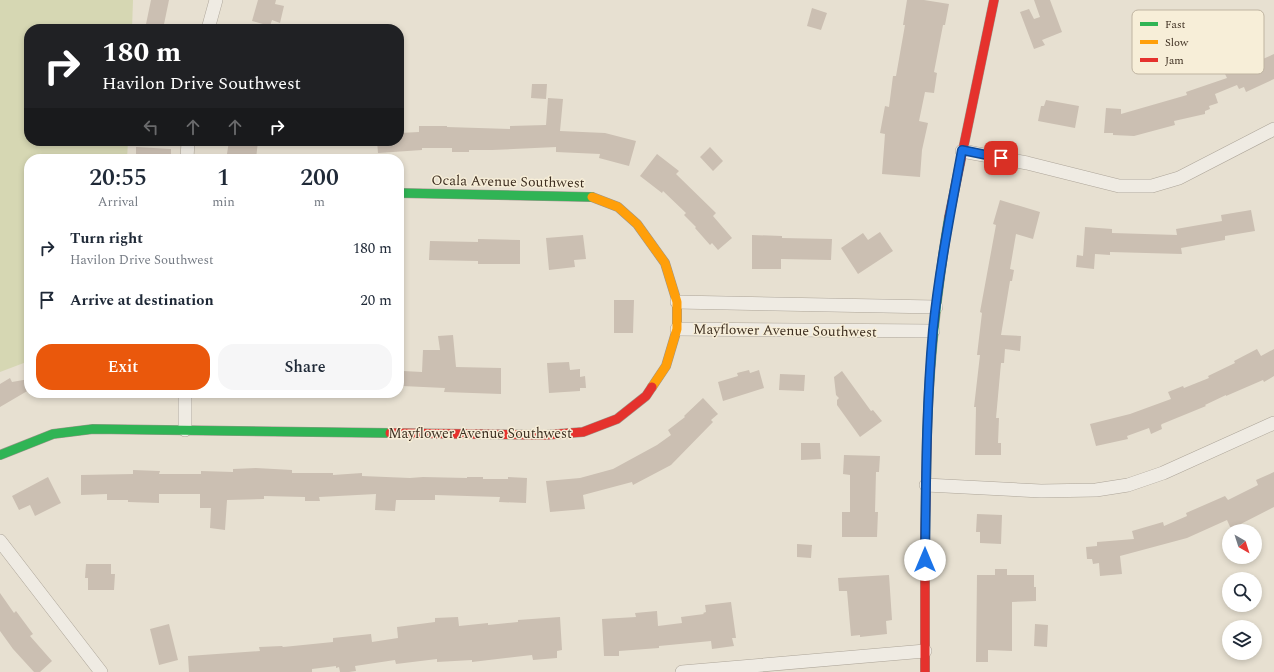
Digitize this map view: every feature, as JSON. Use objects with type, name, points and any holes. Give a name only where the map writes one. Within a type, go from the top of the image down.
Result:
[{"type":"street","points":[[209,24],[216,0]]},
{"type":"street","points":[[925,672],[926,485],[928,408],[933,331],[947,230],[962,150],[994,0]]},
{"type":"street","points":[[962,150],[1027,163],[1119,186],[1152,186],[1180,178],[1274,129]]},
{"type":"street","name":"Ocala Avenue Southwest","points":[[404,193],[592,197],[618,207],[637,224],[665,263],[677,302],[677,329]]},
{"type":"street","name":"Mayflower Avenue Southwest","points":[[677,302],[936,307]]},
{"type":"street","name":"Mayflower Avenue Southwest","points":[[0,455],[53,434],[93,429],[545,436],[583,432],[617,419],[646,396],[666,366],[677,329],[933,331]]},
{"type":"street","points":[[185,398],[185,430]]},
{"type":"street","points":[[926,485],[1041,491],[1096,490],[1128,485],[1164,473],[1274,422]]},
{"type":"street","points":[[0,541],[101,672]]},
{"type":"street","points":[[682,672],[925,651]]},
{"type":"green space","points":[[0,0],[133,0],[132,24],[24,24],[24,146],[128,146],[127,154],[24,154],[24,363],[0,372]]},
{"type":"building","points":[[151,0],[169,0],[164,24],[146,24]]},
{"type":"building","points":[[258,0],[276,0],[275,4],[284,6],[280,23],[272,20],[271,24],[263,24],[252,21]]},
{"type":"building","points":[[907,0],[924,0],[949,4],[945,25],[943,25],[934,72],[937,73],[934,93],[925,92],[919,121],[928,123],[922,150],[920,177],[882,174],[885,134],[880,133],[885,106],[889,107],[893,76],[896,76],[905,25],[903,25]]},
{"type":"building","points":[[1034,0],[1050,0],[1062,32],[1042,40],[1045,45],[1034,49],[1020,12],[1029,9],[1034,19],[1040,17]]},
{"type":"building","points":[[812,8],[827,13],[821,30],[807,26]]},
{"type":"building","points":[[1274,54],[1274,79],[1246,92],[1244,87],[1239,89],[1237,85],[1215,94],[1218,103],[1209,106],[1210,109],[1205,111],[1205,114],[1174,121],[1175,125],[1134,136],[1104,133],[1106,108],[1121,109],[1121,114],[1187,95],[1186,92],[1227,78],[1225,74],[1264,74],[1264,58]]},
{"type":"building","points":[[532,84],[547,84],[546,99],[531,98]]},
{"type":"building","points":[[548,98],[563,99],[560,131],[605,133],[636,141],[629,166],[599,158],[600,154],[556,152],[556,147],[469,150],[469,152],[452,152],[452,148],[422,148],[422,150],[378,153],[377,146],[404,146],[404,133],[419,132],[419,126],[510,129],[510,126],[546,125]]},
{"type":"building","points":[[1046,100],[1079,106],[1075,128],[1038,121],[1041,106],[1044,106]]},
{"type":"building","points":[[228,146],[257,146],[257,154],[227,154]]},
{"type":"building","points":[[136,147],[171,149],[171,154],[136,154]]},
{"type":"building","points":[[710,147],[723,161],[713,171],[700,157]]},
{"type":"building","points":[[657,154],[679,171],[676,174],[716,213],[713,216],[732,238],[718,250],[712,243],[710,245],[695,228],[696,227],[684,215],[686,213],[663,191],[662,193],[640,176]]},
{"type":"building","points":[[1000,200],[1040,212],[1033,239],[1016,234],[1010,269],[1014,270],[1012,281],[1010,281],[1001,335],[1021,336],[1020,351],[1005,349],[1004,363],[1001,363],[996,418],[999,418],[998,443],[1001,443],[1001,455],[975,455],[976,407],[974,407],[980,355],[977,355],[982,313],[980,312],[996,225],[993,224]]},
{"type":"building","points":[[1251,210],[1255,231],[1225,236],[1225,240],[1181,248],[1182,254],[1110,252],[1110,255],[1095,254],[1094,269],[1076,267],[1077,255],[1083,256],[1085,227],[1112,229],[1112,233],[1177,235],[1176,229],[1222,221],[1221,215]]},
{"type":"building","points":[[880,232],[893,251],[858,274],[841,248],[863,233],[868,240]]},
{"type":"building","points":[[583,235],[586,259],[574,260],[575,267],[549,270],[546,238]]},
{"type":"building","points":[[752,235],[782,236],[782,238],[832,239],[831,260],[781,259],[781,269],[752,269]]},
{"type":"building","points":[[478,239],[520,240],[520,264],[478,264],[478,261],[429,260],[430,241],[478,242]]},
{"type":"building","points":[[614,300],[634,300],[633,333],[614,333]]},
{"type":"building","points":[[453,335],[456,367],[501,368],[501,394],[444,392],[445,388],[404,386],[404,371],[422,372],[423,350],[440,350],[438,336]]},
{"type":"building","points":[[1257,349],[1261,356],[1274,349],[1274,376],[1264,382],[1263,380],[1226,395],[1205,405],[1206,406],[1162,424],[1162,429],[1151,434],[1149,428],[1127,436],[1128,439],[1096,446],[1090,424],[1130,414],[1171,399],[1168,392],[1183,386],[1184,388],[1209,378],[1208,376],[1235,363],[1234,361]]},
{"type":"building","points":[[569,362],[570,370],[580,369],[580,377],[585,376],[586,388],[580,388],[580,391],[549,393],[547,363]]},
{"type":"building","points":[[749,370],[750,373],[759,370],[764,388],[723,401],[718,382],[738,376],[737,373]]},
{"type":"building","points":[[842,371],[871,411],[873,410],[882,421],[860,437],[837,405],[837,400],[839,398],[836,395],[834,377]]},
{"type":"building","points":[[780,374],[805,375],[804,391],[779,390]]},
{"type":"building","points":[[10,378],[12,382],[24,380],[24,393],[0,407],[0,384]]},
{"type":"building","points":[[703,398],[718,414],[711,420],[713,422],[671,465],[633,485],[632,482],[583,495],[585,509],[550,512],[546,481],[580,478],[613,469],[657,445],[671,435],[668,430],[685,417],[684,416]]},
{"type":"building","points":[[801,443],[820,443],[821,459],[801,460]]},
{"type":"building","points":[[844,455],[880,456],[879,472],[876,472],[875,512],[878,512],[877,537],[842,537],[842,512],[850,512],[850,475],[843,474]]},
{"type":"building","points":[[256,468],[292,470],[292,473],[333,473],[333,475],[362,473],[362,476],[410,478],[527,478],[526,503],[499,502],[500,497],[435,495],[435,500],[396,500],[395,511],[375,510],[376,494],[319,497],[320,501],[305,501],[305,497],[264,496],[264,499],[227,500],[225,530],[210,528],[211,508],[200,508],[200,494],[159,494],[159,503],[128,502],[128,500],[107,500],[107,494],[81,495],[81,475],[133,474],[133,470],[160,471],[159,474],[201,474],[201,471],[233,472],[233,469]]},
{"type":"building","points":[[1274,472],[1274,507],[1241,524],[1229,524],[1227,520],[1187,538],[1120,556],[1122,574],[1100,576],[1099,563],[1093,564],[1092,559],[1087,559],[1086,547],[1097,546],[1097,542],[1134,539],[1132,531],[1163,522],[1164,526],[1187,516],[1186,513],[1225,496],[1228,500],[1258,485],[1256,480]]},
{"type":"building","points":[[48,477],[61,503],[35,516],[30,505],[19,510],[12,496]]},
{"type":"building","points":[[977,514],[1002,515],[1001,544],[980,543],[980,532],[976,532]]},
{"type":"building","points":[[797,544],[812,545],[811,558],[797,557]]},
{"type":"building","points":[[86,564],[111,564],[111,574],[115,574],[114,590],[88,590],[88,578],[85,578]]},
{"type":"building","points":[[995,569],[1007,569],[1007,575],[1034,575],[1036,601],[1012,602],[1012,651],[988,650],[988,662],[976,662],[977,575],[995,575]]},
{"type":"building","points":[[889,575],[892,620],[886,621],[887,634],[860,637],[860,635],[851,636],[847,591],[839,591],[838,578]]},
{"type":"building","points":[[0,593],[14,613],[16,611],[33,634],[30,636],[52,661],[40,672],[34,672],[13,649],[0,631]]},
{"type":"building","points":[[731,602],[736,638],[732,638],[734,646],[712,649],[711,641],[659,646],[659,648],[619,651],[619,656],[604,656],[602,619],[636,617],[635,613],[657,611],[658,626],[682,623],[681,617],[704,614],[703,613],[706,612],[705,605]]},
{"type":"building","points":[[458,617],[459,626],[488,623],[488,625],[518,622],[518,620],[560,617],[562,650],[557,651],[557,658],[533,660],[532,655],[472,662],[472,660],[437,662],[437,659],[396,664],[395,660],[355,666],[356,671],[349,672],[340,672],[339,667],[336,668],[336,666],[312,669],[312,672],[189,672],[188,656],[260,651],[259,647],[283,647],[333,642],[333,638],[371,634],[372,642],[398,638],[397,627],[435,622],[435,618]]},
{"type":"building","points":[[169,624],[178,660],[159,665],[150,629]]},
{"type":"building","points":[[1035,624],[1048,625],[1047,647],[1034,646]]},
{"type":"traffic: fast","points":[[404,193],[592,197]]},
{"type":"traffic: fast","points":[[927,435],[934,326],[949,217]]},
{"type":"traffic: fast","points":[[0,455],[53,434],[93,429],[390,433]]},
{"type":"traffic: slow","points":[[592,197],[618,207],[637,224],[665,263],[677,302],[677,329],[666,366],[652,387]]},
{"type":"traffic: jam","points":[[949,217],[994,0]]},
{"type":"traffic: jam","points":[[390,433],[545,435],[583,432],[617,419],[646,396],[652,387]]},
{"type":"traffic: jam","points":[[925,672],[927,435]]},
{"type":"route","points":[[925,560],[928,408],[933,331],[947,230],[962,150],[1001,158]]}]
